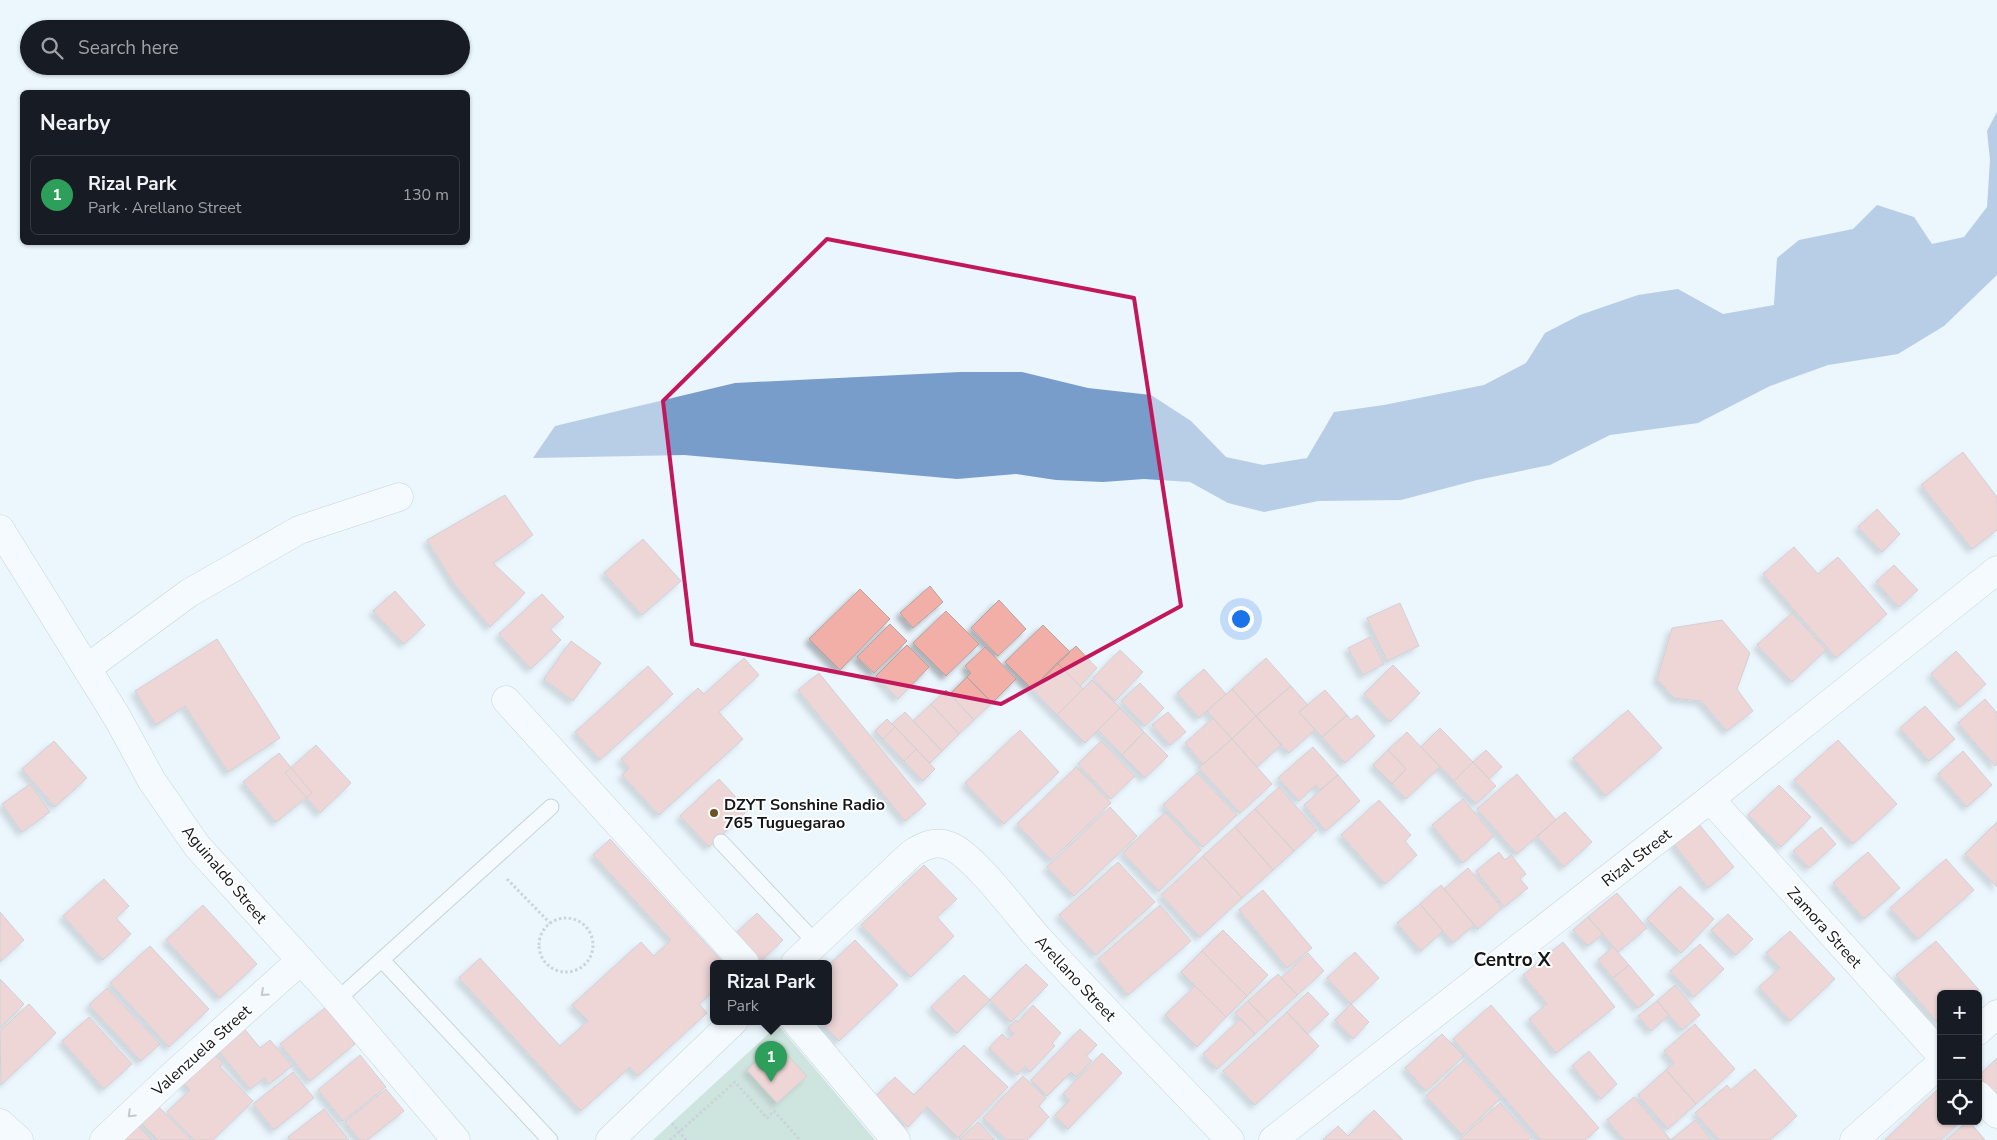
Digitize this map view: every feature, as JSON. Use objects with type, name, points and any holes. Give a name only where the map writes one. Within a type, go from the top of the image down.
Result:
[{"type":"street","points":[[86,668],[190,593],[298,530],[400,496]]},
{"type":"street","name":"Aguinaldo Street","points":[[0,529],[117,717],[152,780],[197,846],[337,1000],[456,1140]]},
{"type":"street","name":"Rizal Street","points":[[1273,1140],[1710,799],[1997,570]]},
{"type":"street","points":[[506,700],[742,960]]},
{"type":"street","name":"Zamora Street","points":[[1710,799],[1937,1051]]},
{"type":"street","name":"Arellano Street","points":[[816,943],[911,854],[925,846],[938,844],[950,846],[961,852],[1038,938],[1230,1140]]},
{"type":"street","points":[[798,960],[816,943]]},
{"type":"street","name":"Valenzuela Street","points":[[104,1140],[172,1074],[300,961]]},
{"type":"street","points":[[1982,1027],[1997,1014]]},
{"type":"street","points":[[610,1140],[730,1025]]},
{"type":"street","points":[[799,1025],[896,1140]]},
{"type":"street","points":[[1854,1140],[1937,1067]]},
{"type":"street","points":[[1982,1099],[1997,1114]]},
{"type":"street","points":[[0,1122],[19,1140]]},
{"type":"lane","points":[[337,1000],[551,807]]},
{"type":"lane","points":[[720,842],[816,943]]},
{"type":"lane","points":[[382,960],[550,1140]]},
{"type":"path","points":[[490,862],[550,924]]},
{"type":"path","points":[[563,918],[577,921],[588,929],[594,943],[591,956],[583,968],[569,972],[555,970],[544,961],[539,948],[541,934],[550,924],[563,918]]},
{"type":"path","points":[[670,1140],[735,1082],[767,1118],[774,1111],[800,1140]]},
{"type":"highlighted area","points":[[827,239],[1134,298],[1181,606],[1001,704],[692,644],[663,401]]},
{"type":"green space","points":[[778,1025],[875,1140],[653,1140]]},
{"type":"water","points":[[1997,112],[1997,275],[1944,326],[1898,354],[1828,365],[1770,386],[1698,423],[1610,435],[1550,465],[1477,480],[1401,500],[1318,501],[1264,512],[1228,503],[1190,482],[1144,479],[1103,482],[1056,480],[1016,474],[957,479],[684,455],[533,458],[555,426],[735,383],[960,372],[1022,372],[1088,388],[1151,395],[1191,421],[1226,457],[1263,465],[1307,458],[1334,412],[1384,405],[1484,385],[1526,363],[1545,333],[1580,315],[1638,295],[1678,289],[1723,314],[1774,305],[1777,258],[1799,240],[1853,229],[1877,205],[1914,217],[1932,244],[1964,237],[1987,207],[1990,160],[1987,131]]},
{"type":"building","points":[[1963,452],[1997,497],[1997,530],[1972,549],[1921,485]]},
{"type":"building","points":[[505,495],[533,535],[493,563],[525,593],[490,627],[454,584],[427,540]]},
{"type":"building","points":[[1877,509],[1900,534],[1882,552],[1858,527]]},
{"type":"building","points":[[643,539],[681,581],[642,615],[604,573]]},
{"type":"building","points":[[1794,547],[1818,574],[1838,557],[1887,614],[1836,658],[1763,574]]},
{"type":"building","points":[[1894,565],[1918,590],[1899,607],[1876,582]]},
{"type":"building","points":[[930,586],[943,602],[913,628],[900,613]]},
{"type":"building","points":[[860,589],[890,619],[840,670],[809,639]]},
{"type":"building","points":[[395,591],[425,625],[404,644],[373,611]]},
{"type":"building","points":[[542,594],[564,617],[550,629],[561,640],[531,669],[499,634]]},
{"type":"building","points":[[999,600],[1026,629],[998,656],[971,628]]},
{"type":"building","points":[[1400,603],[1419,646],[1387,661],[1367,618]]},
{"type":"building","points":[[946,611],[979,644],[946,676],[913,643]]},
{"type":"building","points":[[1792,613],[1826,650],[1792,682],[1757,645]]},
{"type":"building","points":[[1722,620],[1750,653],[1737,689],[1753,711],[1727,731],[1701,701],[1674,698],[1657,679],[1672,628]]},
{"type":"building","points":[[890,624],[907,641],[874,673],[857,657]]},
{"type":"building","points":[[1043,625],[1070,652],[1032,689],[1005,662]]},
{"type":"building","points":[[1370,637],[1384,664],[1363,675],[1348,648]]},
{"type":"building","points":[[217,639],[280,738],[228,772],[185,706],[156,725],[135,691]]},
{"type":"building","points":[[571,641],[601,663],[573,701],[544,679]]},
{"type":"building","points":[[907,645],[929,667],[898,699],[876,676]]},
{"type":"building","points":[[1076,646],[1097,668],[1080,686],[1057,663]]},
{"type":"building","points":[[985,647],[1016,679],[992,703],[967,677],[971,673],[965,666]]},
{"type":"building","points":[[1120,650],[1143,672],[1115,701],[1093,678]]},
{"type":"building","points":[[1956,651],[1986,684],[1960,707],[1931,674]]},
{"type":"building","points":[[744,658],[759,675],[719,712],[743,739],[659,815],[622,775],[629,768],[621,759],[698,688],[704,694]]},
{"type":"building","points":[[1266,658],[1291,686],[1256,716],[1232,689]]},
{"type":"building","points":[[1057,663],[1083,689],[1057,715],[1032,689]]},
{"type":"building","points":[[1393,665],[1420,693],[1390,722],[1364,694]]},
{"type":"building","points":[[648,666],[673,694],[600,760],[575,732]]},
{"type":"building","points":[[1204,669],[1226,694],[1199,718],[1177,693]]},
{"type":"building","points":[[819,673],[926,804],[905,821],[798,690]]},
{"type":"building","points":[[967,677],[992,703],[974,720],[950,694]]},
{"type":"building","points":[[1092,680],[1120,708],[1085,743],[1057,715]]},
{"type":"building","points":[[1140,683],[1164,708],[1145,726],[1121,701]]},
{"type":"building","points":[[1291,686],[1308,705],[1299,712],[1315,730],[1289,753],[1256,716]]},
{"type":"building","points":[[1232,689],[1256,716],[1232,739],[1207,711]]},
{"type":"building","points":[[946,690],[974,720],[959,734],[931,704]]},
{"type":"building","points":[[1325,690],[1347,715],[1322,737],[1299,712]]},
{"type":"building","points":[[1985,699],[1997,713],[1997,764],[1995,766],[1958,723]]},
{"type":"building","points":[[931,704],[959,734],[942,751],[913,721]]},
{"type":"building","points":[[1925,706],[1955,739],[1929,761],[1900,728]]},
{"type":"building","points":[[1120,708],[1144,732],[1122,755],[1098,730]]},
{"type":"building","points":[[1628,710],[1662,748],[1606,796],[1573,758]]},
{"type":"building","points":[[905,712],[942,751],[930,763],[892,724]]},
{"type":"building","points":[[1168,712],[1186,732],[1170,745],[1152,725]]},
{"type":"building","points":[[1347,715],[1351,720],[1357,715],[1375,736],[1345,763],[1322,737]]},
{"type":"building","points":[[1256,716],[1281,745],[1257,767],[1232,739]]},
{"type":"building","points":[[1213,718],[1232,739],[1203,764],[1185,743]]},
{"type":"building","points":[[887,719],[895,727],[883,739],[875,731]]},
{"type":"building","points":[[895,727],[916,749],[904,761],[883,739]]},
{"type":"building","points":[[1440,728],[1473,762],[1454,781],[1421,747]]},
{"type":"building","points":[[1020,730],[1059,772],[1004,824],[965,783]]},
{"type":"building","points":[[1144,732],[1168,756],[1145,778],[1122,755]]},
{"type":"building","points":[[1407,732],[1440,767],[1406,799],[1392,784],[1406,769],[1388,750]]},
{"type":"building","points":[[1232,739],[1272,784],[1240,813],[1199,768]]},
{"type":"building","points":[[1838,740],[1897,804],[1853,844],[1794,780]]},
{"type":"building","points":[[54,741],[87,778],[55,807],[22,769]]},
{"type":"building","points":[[1101,741],[1135,776],[1111,799],[1078,764]]},
{"type":"building","points":[[316,745],[351,783],[320,813],[285,773]]},
{"type":"building","points":[[1313,747],[1338,775],[1320,790],[1316,785],[1299,801],[1278,778]]},
{"type":"building","points":[[916,749],[935,769],[923,781],[904,761]]},
{"type":"building","points":[[1388,750],[1406,769],[1392,784],[1373,765]]},
{"type":"building","points":[[1486,750],[1502,767],[1489,779],[1473,762]]},
{"type":"building","points":[[1963,751],[1992,785],[1967,807],[1938,774]]},
{"type":"building","points":[[279,753],[312,793],[276,822],[243,782]]},
{"type":"building","points":[[1473,762],[1496,786],[1476,804],[1454,781]]},
{"type":"building","points":[[1076,767],[1111,803],[1051,860],[1017,824]]},
{"type":"building","points":[[1197,773],[1237,815],[1203,847],[1163,805]]},
{"type":"building","points":[[1517,774],[1556,820],[1517,854],[1477,809]]},
{"type":"building","points":[[1338,775],[1360,801],[1326,831],[1304,805]]},
{"type":"building","name":"DZYT Sonshine Radio 765 Tuguegarao","points":[[719,779],[748,810],[709,847],[680,816]]},
{"type":"building","points":[[30,784],[50,812],[22,832],[2,804]]},
{"type":"building","points":[[1779,785],[1811,817],[1781,847],[1748,815]]},
{"type":"building","points":[[1279,787],[1317,830],[1294,851],[1255,809]]},
{"type":"building","points":[[1463,799],[1494,836],[1463,863],[1432,825]]},
{"type":"building","points":[[1379,800],[1411,835],[1405,841],[1417,855],[1385,884],[1341,835]]},
{"type":"building","points":[[1110,807],[1137,836],[1074,896],[1047,867]]},
{"type":"building","points":[[1255,809],[1294,851],[1273,870],[1235,827]]},
{"type":"building","points":[[1165,812],[1201,850],[1159,891],[1123,853]]},
{"type":"building","points":[[1565,812],[1592,842],[1564,867],[1537,836]]},
{"type":"building","points":[[1997,822],[1997,887],[1965,854]]},
{"type":"building","points":[[1698,823],[1734,867],[1708,888],[1673,843]]},
{"type":"building","points":[[1235,827],[1273,870],[1242,898],[1203,856]]},
{"type":"building","points":[[1821,827],[1836,844],[1809,868],[1793,851]]},
{"type":"building","points":[[610,839],[721,960],[710,960],[710,994],[699,1004],[707,1013],[638,1076],[630,1067],[581,1111],[459,978],[480,958],[560,1046],[588,1021],[572,1005],[641,942],[654,956],[671,940],[593,855]]},
{"type":"building","points":[[1499,852],[1505,860],[1511,855],[1526,874],[1520,879],[1528,888],[1504,907],[1476,871]]},
{"type":"building","points":[[1868,852],[1900,888],[1864,919],[1833,883]]},
{"type":"building","points":[[1203,856],[1242,898],[1200,937],[1161,895]]},
{"type":"building","points":[[1946,859],[1974,890],[1918,939],[1890,908]]},
{"type":"building","points":[[1118,862],[1155,902],[1096,955],[1059,915]]},
{"type":"building","points":[[924,865],[957,899],[937,917],[954,936],[911,977],[861,925]]},
{"type":"building","points":[[1468,868],[1502,908],[1478,929],[1444,889]]},
{"type":"building","points":[[104,879],[129,906],[116,918],[131,934],[103,960],[63,916]]},
{"type":"building","points":[[1441,885],[1474,925],[1453,943],[1420,904]]},
{"type":"building","points":[[1680,886],[1714,919],[1681,953],[1647,919]]},
{"type":"building","points":[[1263,890],[1312,948],[1287,968],[1239,910]]},
{"type":"building","points":[[1617,893],[1647,928],[1618,952],[1588,917]]},
{"type":"building","points":[[1420,904],[1443,931],[1421,951],[1397,923]]},
{"type":"building","points":[[203,905],[257,964],[220,998],[166,940]]},
{"type":"building","points":[[1160,905],[1191,941],[1128,995],[1098,959]]},
{"type":"building","points":[[0,912],[24,940],[1,961],[0,961]]},
{"type":"building","points":[[757,913],[783,940],[762,960],[756,960],[733,936]]},
{"type":"building","points":[[1728,914],[1753,939],[1736,955],[1711,930]]},
{"type":"building","points":[[1588,917],[1603,934],[1588,946],[1573,930]]},
{"type":"building","points":[[1223,930],[1268,975],[1247,996],[1202,951]]},
{"type":"building","points":[[1790,931],[1835,979],[1790,1021],[1759,987],[1780,968],[1766,953]]},
{"type":"building","points":[[855,940],[898,985],[839,1041],[824,1025],[832,1025],[832,962]]},
{"type":"building","points":[[1936,941],[1979,990],[1937,990],[1937,1022],[1896,975]]},
{"type":"building","points":[[1563,942],[1615,1007],[1556,1053],[1529,1019],[1547,1004],[1523,975]]},
{"type":"building","points":[[1700,944],[1724,969],[1694,997],[1670,971]]},
{"type":"building","points":[[150,946],[209,1009],[169,1047],[110,983]]},
{"type":"building","points":[[1613,947],[1629,965],[1613,978],[1598,960]]},
{"type":"building","points":[[1202,951],[1247,996],[1226,1017],[1181,972]]},
{"type":"building","points":[[1355,952],[1379,978],[1351,1004],[1327,978]]},
{"type":"building","points":[[1308,953],[1324,971],[1297,995],[1281,978]]},
{"type":"building","points":[[1026,964],[1048,985],[1011,1022],[990,1000]]},
{"type":"building","points":[[1629,965],[1654,995],[1638,1008],[1613,978]]},
{"type":"building","points":[[1278,974],[1297,995],[1268,1022],[1248,1001]]},
{"type":"building","points":[[964,975],[990,1000],[957,1033],[931,1007]]},
{"type":"building","points":[[0,979],[24,1004],[0,1028]]},
{"type":"building","points":[[1675,985],[1700,1015],[1682,1030],[1657,1001]]},
{"type":"building","points":[[1195,986],[1226,1017],[1197,1047],[1165,1015]]},
{"type":"building","points":[[107,988],[160,1044],[141,1061],[89,1005]]},
{"type":"building","points":[[1308,992],[1329,1014],[1307,1034],[1287,1012]]},
{"type":"building","points":[[1248,1001],[1268,1022],[1255,1034],[1235,1013]]},
{"type":"building","points":[[1657,1001],[1669,1015],[1651,1031],[1638,1016]]},
{"type":"building","points":[[29,1004],[56,1033],[1,1085],[0,1031]]},
{"type":"building","points":[[1351,1004],[1369,1022],[1353,1039],[1335,1020]]},
{"type":"building","points":[[1033,1005],[1061,1033],[1052,1043],[1055,1046],[1030,1072],[1025,1066],[1017,1075],[989,1048],[1002,1034],[1008,1040],[1014,1033],[1008,1028],[1016,1020],[1018,1022]]},
{"type":"building","points":[[1491,1005],[1599,1128],[1585,1140],[1541,1140],[1453,1039]]},
{"type":"building","points":[[326,1007],[355,1044],[310,1081],[280,1044]]},
{"type":"building","points":[[1287,1012],[1319,1046],[1255,1105],[1223,1071]]},
{"type":"building","points":[[89,1017],[132,1064],[104,1089],[62,1041]]},
{"type":"building","points":[[1240,1019],[1255,1034],[1217,1069],[1203,1054]]},
{"type":"building","points":[[1695,1024],[1735,1069],[1696,1104],[1666,1070],[1674,1063],[1664,1051]]},
{"type":"building","points":[[243,1027],[260,1048],[270,1040],[292,1066],[269,1084],[265,1078],[250,1089],[217,1049]]},
{"type":"building","points":[[1080,1029],[1097,1045],[1086,1056],[1092,1061],[1076,1077],[1071,1072],[1047,1096],[1031,1080]]},
{"type":"building","points":[[1442,1034],[1464,1056],[1426,1091],[1405,1068]]},
{"type":"building","points":[[776,1043],[807,1076],[777,1103],[747,1070]]},
{"type":"building","points":[[964,1045],[1008,1087],[958,1138],[927,1107],[908,1127],[876,1096],[895,1077],[914,1095]]},
{"type":"building","points":[[1589,1051],[1617,1084],[1601,1099],[1572,1066]]},
{"type":"building","points":[[212,1052],[223,1063],[220,1067],[253,1101],[213,1140],[194,1140],[167,1112],[190,1090],[181,1081]]},
{"type":"building","points":[[1102,1053],[1122,1073],[1068,1129],[1055,1115],[1070,1100],[1063,1094]]},
{"type":"building","points":[[360,1055],[386,1087],[343,1121],[318,1090]]},
{"type":"building","points":[[1997,1058],[1997,1098],[1982,1081],[1982,1073]]},
{"type":"building","points":[[1464,1060],[1500,1099],[1462,1135],[1426,1096]]},
{"type":"building","points":[[1755,1069],[1797,1116],[1770,1140],[1719,1140],[1695,1113],[1727,1085],[1731,1090]]},
{"type":"building","points":[[1666,1070],[1696,1104],[1668,1129],[1638,1095]]},
{"type":"building","points":[[293,1072],[314,1098],[274,1130],[253,1104]]},
{"type":"building","points":[[1023,1076],[1046,1098],[1039,1106],[1049,1117],[1027,1140],[1006,1140],[983,1118]]},
{"type":"building","points":[[386,1089],[404,1111],[367,1140],[360,1140],[345,1122]]},
{"type":"building","points":[[1937,1090],[1937,1125],[1957,1125],[1941,1140],[1885,1140]]},
{"type":"building","points":[[1634,1097],[1671,1140],[1624,1140],[1607,1120]]},
{"type":"building","points":[[1500,1103],[1532,1137],[1528,1140],[1459,1140]]},
{"type":"building","points":[[156,1104],[191,1140],[158,1140],[139,1121]]},
{"type":"building","points":[[324,1109],[349,1140],[290,1140],[288,1137]]},
{"type":"building","points":[[1374,1110],[1403,1140],[1323,1140],[1338,1126],[1348,1136]]},
{"type":"building","points":[[1695,1120],[1712,1140],[1671,1140]]},
{"type":"building","points":[[978,1122],[995,1140],[959,1140]]},
{"type":"building","points":[[136,1124],[152,1140],[118,1140]]},
{"type":"building","points":[[1963,1125],[1972,1125],[1985,1140],[1946,1140]]},
{"type":"place","name":"DZYT Sonshine Radio 765 Tuguegarao","points":[[714,813]]},
{"type":"place","name":"Rizal Park","points":[[771,1082]]},
{"type":"district","name":"Centro X","points":[[1512,959]]}]
